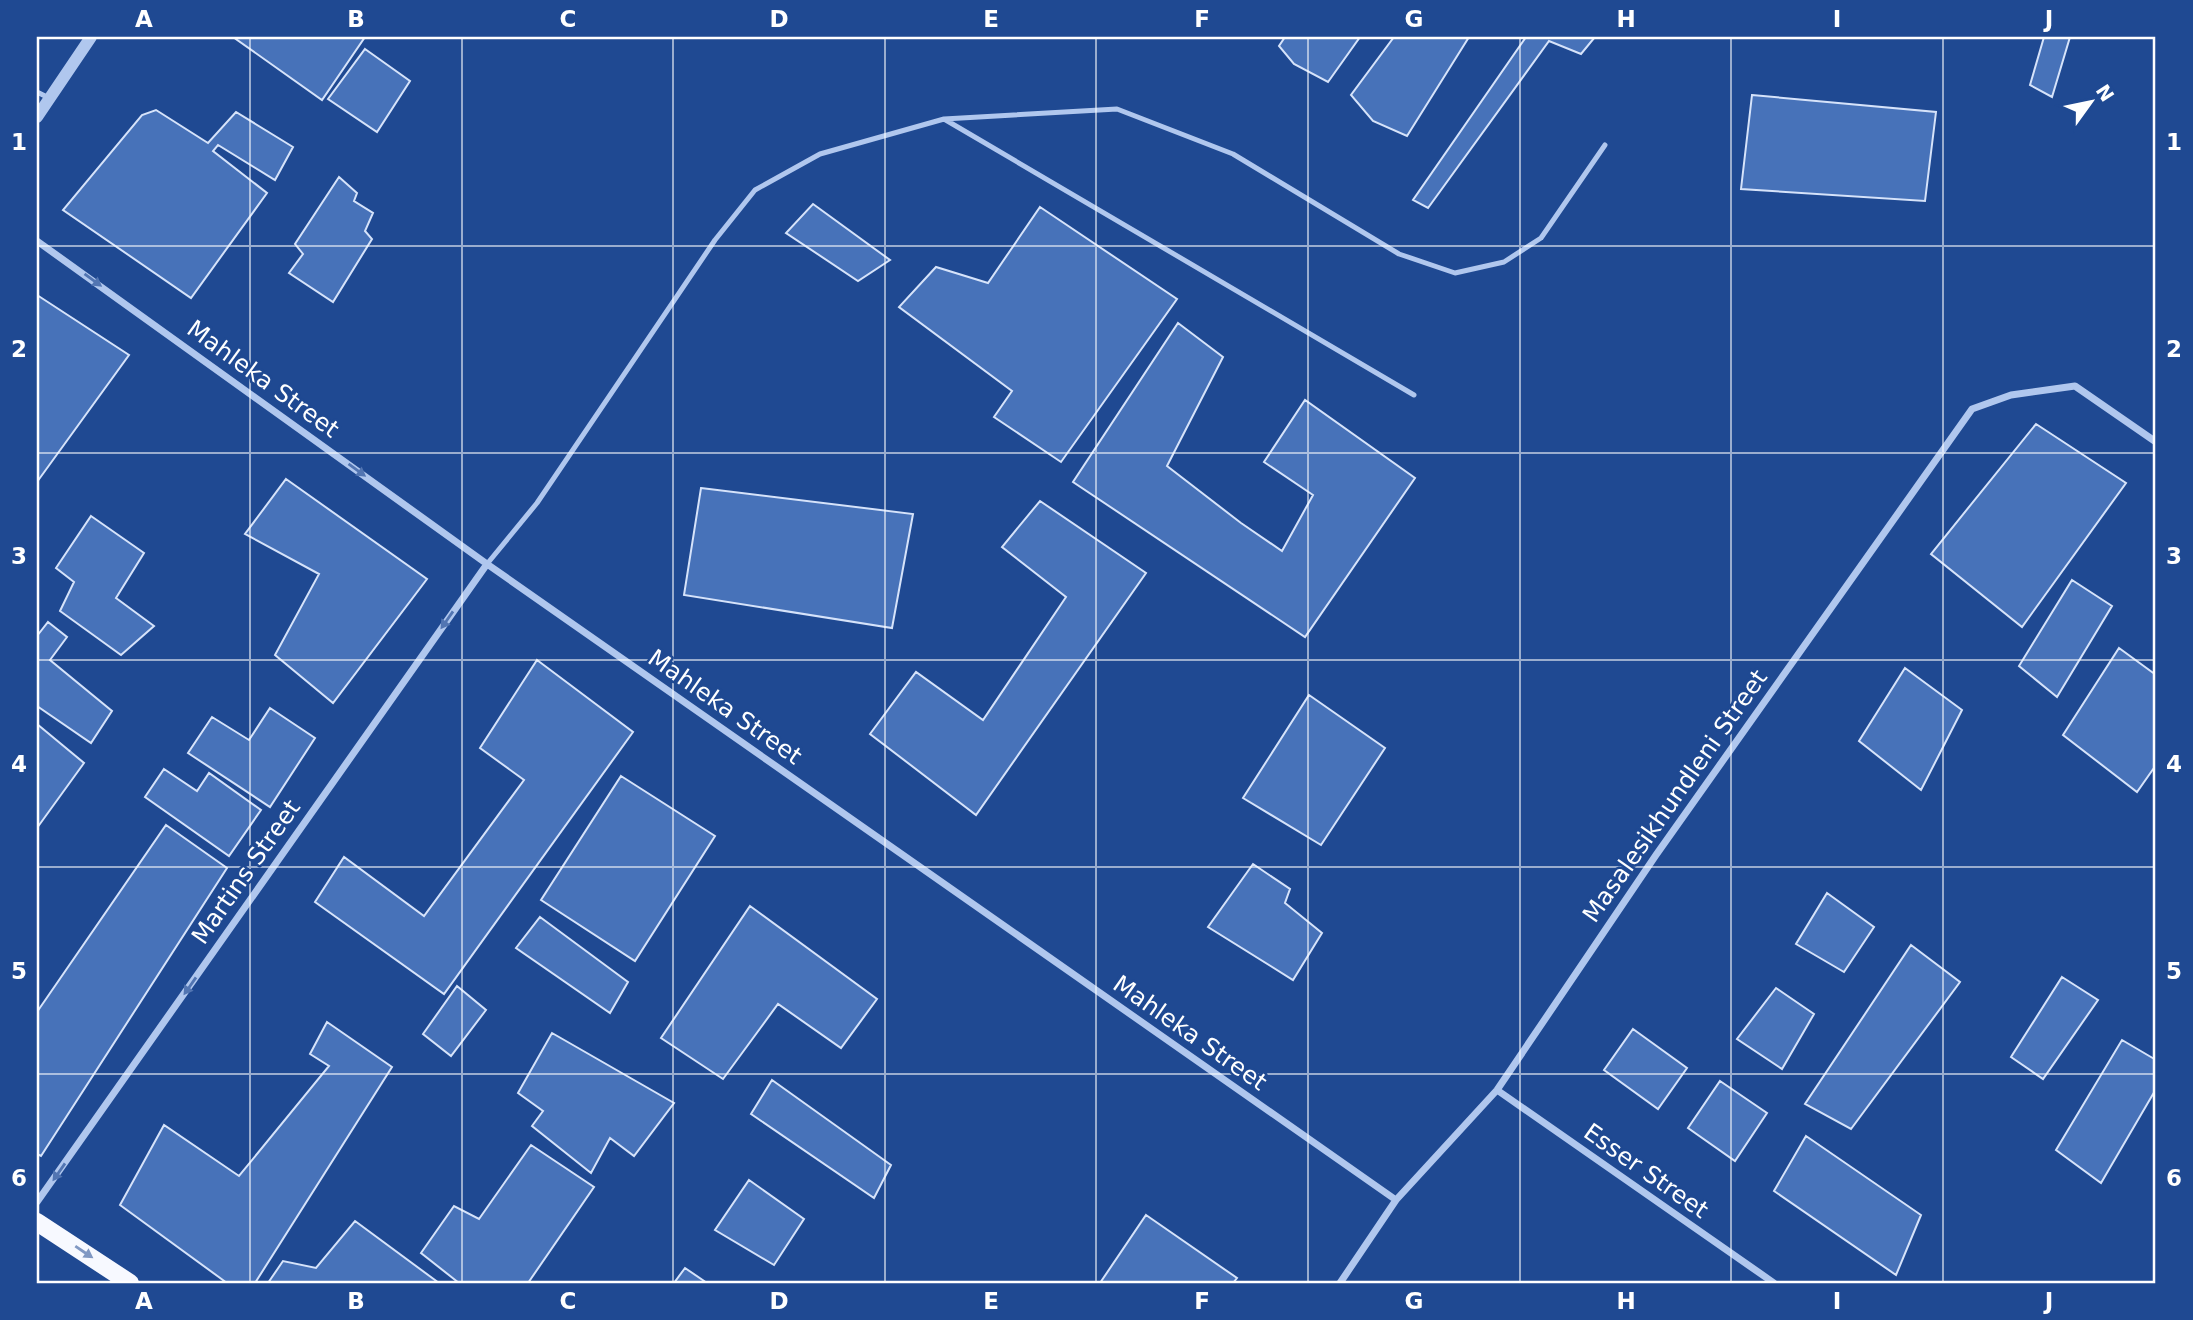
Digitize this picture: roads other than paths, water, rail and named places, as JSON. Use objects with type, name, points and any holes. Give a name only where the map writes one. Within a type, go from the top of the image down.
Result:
[{"type":"main road","points":[[37,1222],[130,1283]]},
{"type":"street","points":[[37,117],[43,95],[91,37]]},
{"type":"street","name":"Mahleka Street","points":[[37,241],[487,564],[1396,1200]]},
{"type":"street","name":"Masalesikhundleni Street","points":[[1340,1283],[1396,1200],[1497,1090],[1656,855],[1972,409],[2011,396],[2075,386],[2156,442]]},
{"type":"street","name":"Martins Street","points":[[37,1202],[487,564]]},
{"type":"street","name":"Esser Street","points":[[1497,1090],[1774,1283]]},
{"type":"lane","points":[[487,564],[537,503],[715,240],[755,190],[820,154],[944,119],[1117,109],[1233,154],[1399,254],[1455,273],[1504,262],[1541,237],[1605,145]]},
{"type":"lane","points":[[944,119],[1414,395]]}]
